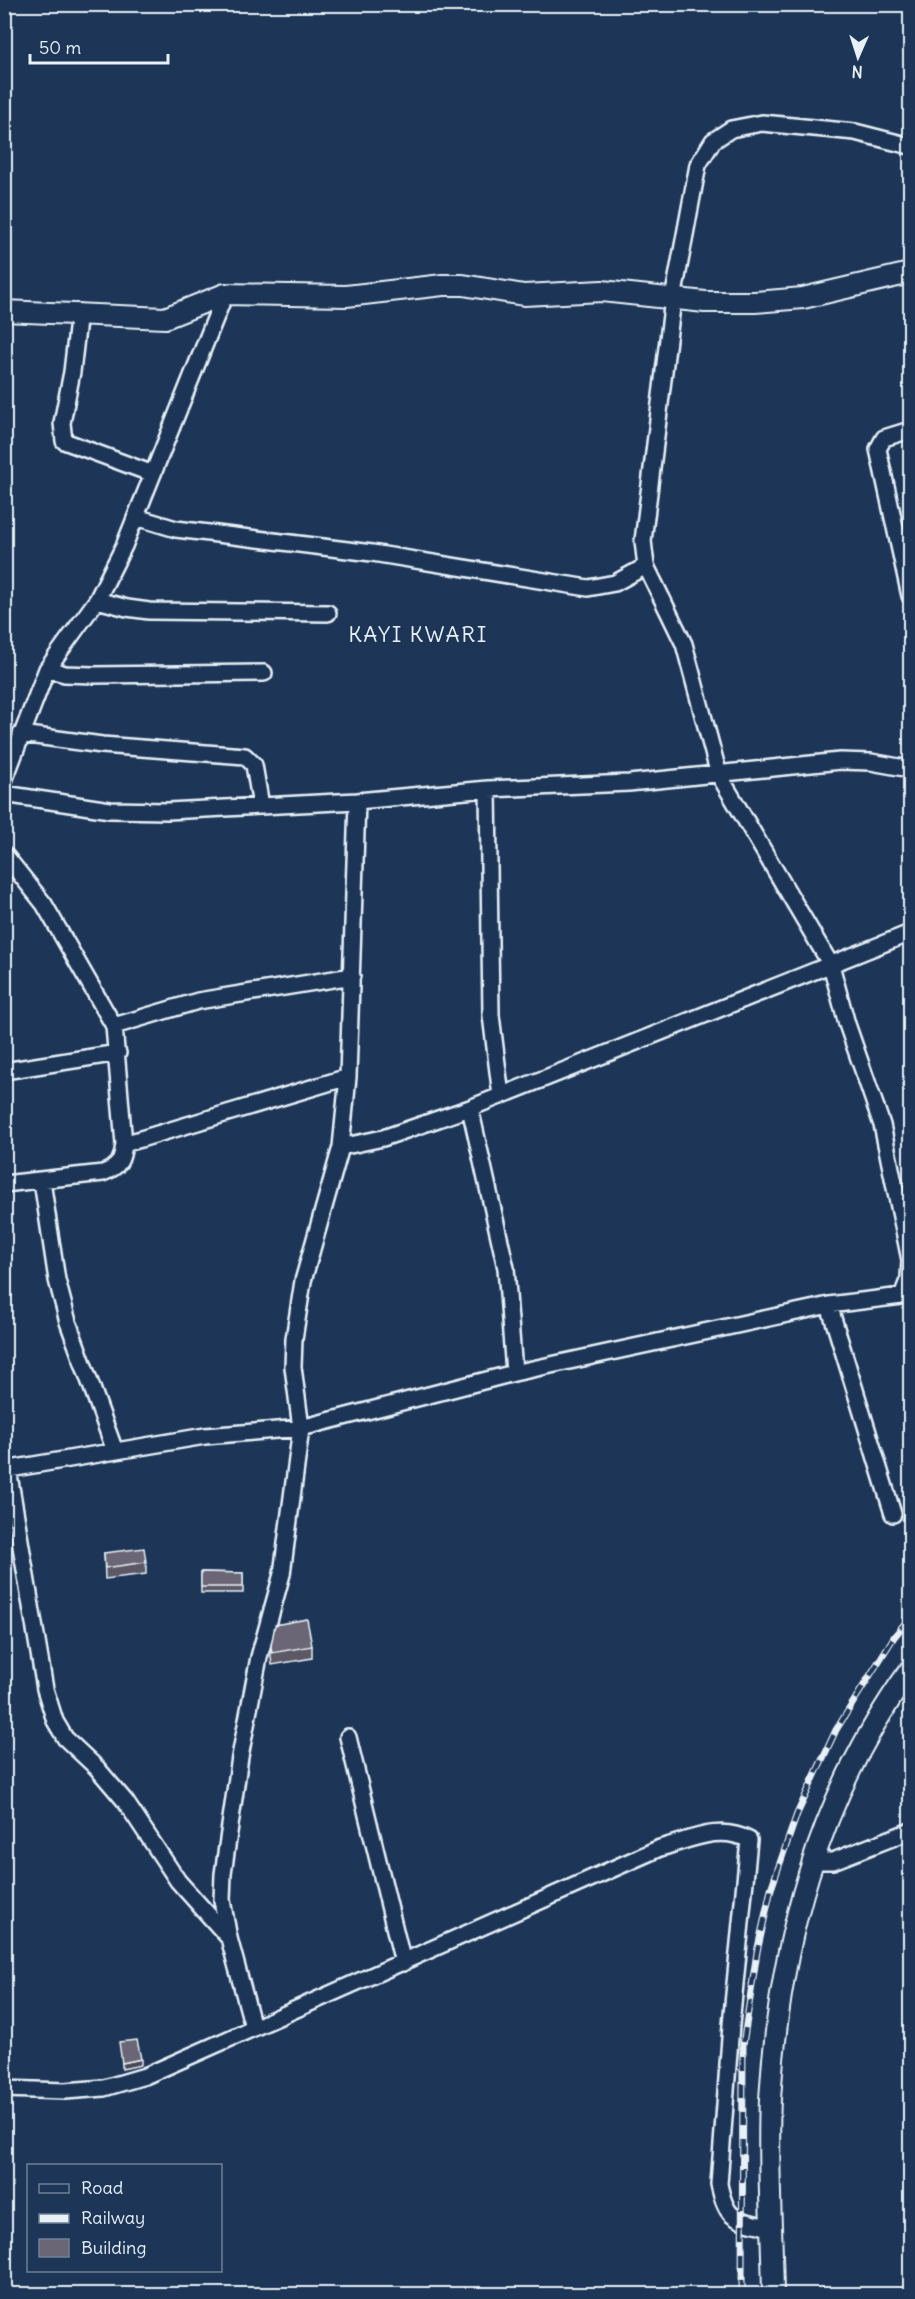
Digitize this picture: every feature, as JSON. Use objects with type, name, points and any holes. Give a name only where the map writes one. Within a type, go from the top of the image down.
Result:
[{"type":"street","points":[[229,1938],[178,1881],[124,1801],[65,1738],[55,1722],[45,1689],[6,1470],[205,1436],[301,1428],[514,1373],[829,1305],[906,1295],[910,1260],[888,1150],[831,965],[719,775],[684,644],[646,566],[643,541],[673,299],[698,165],[713,141],[731,129],[762,123],[841,130],[910,146]]},
{"type":"street","points":[[4,311],[79,312],[134,318],[165,318],[225,294],[346,297],[463,285],[524,295],[602,291],[705,302],[755,302],[803,298],[910,273]]},
{"type":"street","points":[[4,782],[47,669],[96,600],[136,517],[225,294]]},
{"type":"street","points":[[79,312],[72,372],[62,423],[64,441],[153,474]]},
{"type":"street","points":[[910,430],[884,438],[878,449],[910,596]]},
{"type":"street","points":[[136,517],[176,529],[372,553],[588,588],[615,584],[646,566]]},
{"type":"street","points":[[96,600],[149,611],[328,613]]},
{"type":"street","points":[[47,669],[65,674],[93,675],[264,673]]},
{"type":"street","points":[[21,734],[102,745],[245,756],[255,765],[261,806]]},
{"type":"street","points":[[4,794],[110,810],[168,811],[357,801],[488,789],[628,783],[719,775],[840,760],[871,762],[910,769]]},
{"type":"street","points":[[488,789],[491,1015],[501,1096]]},
{"type":"street","points":[[253,2027],[229,1938],[222,1900],[223,1874],[240,1757],[259,1657],[282,1574],[301,1428],[293,1367],[294,1339],[303,1281],[341,1146],[348,1077],[357,801]]},
{"type":"street","points":[[4,854],[44,904],[114,1026],[124,1144],[122,1160],[116,1168],[103,1173],[4,1184]]},
{"type":"street","points":[[341,1146],[383,1138],[470,1108],[910,933]]},
{"type":"street","points":[[114,1026],[198,1001],[351,976]]},
{"type":"street","points":[[4,1071],[118,1053]]},
{"type":"street","points":[[124,1144],[348,1077]]},
{"type":"street","points":[[470,1108],[506,1268],[514,1373]]},
{"type":"street","points":[[42,1181],[57,1280],[68,1322],[115,1451]]},
{"type":"street","points":[[829,1305],[893,1514]]},
{"type":"street","points":[[773,2295],[770,2100],[782,1979],[793,1929],[813,1861],[841,1785],[888,1702],[910,1670]]},
{"type":"street","points":[[348,1737],[403,1963]]},
{"type":"street","points":[[813,1861],[833,1861],[910,1831]]},
{"type":"street","points":[[4,2089],[65,2091],[104,2088],[145,2076],[660,1848],[705,1834],[737,1833],[749,1840],[731,2025],[719,2184],[724,2207],[729,2215],[742,2221],[772,2228]]},
{"type":"building","points":[[144,1548],[146,1562],[105,1568],[104,1553]]},
{"type":"building","points":[[201,1572],[243,1573],[243,1587],[201,1587]]},
{"type":"building","points":[[307,1619],[312,1646],[272,1653],[275,1625]]},
{"type":"building","points":[[137,2040],[141,2059],[122,2063],[119,2042]]},
{"type":"railway","points":[[742,2294],[743,2045],[757,1952],[771,1889],[797,1814],[836,1730],[894,1637],[910,1617]]},
{"type":"district","name":"KAYI KWARI","points":[[418,634]]}]
